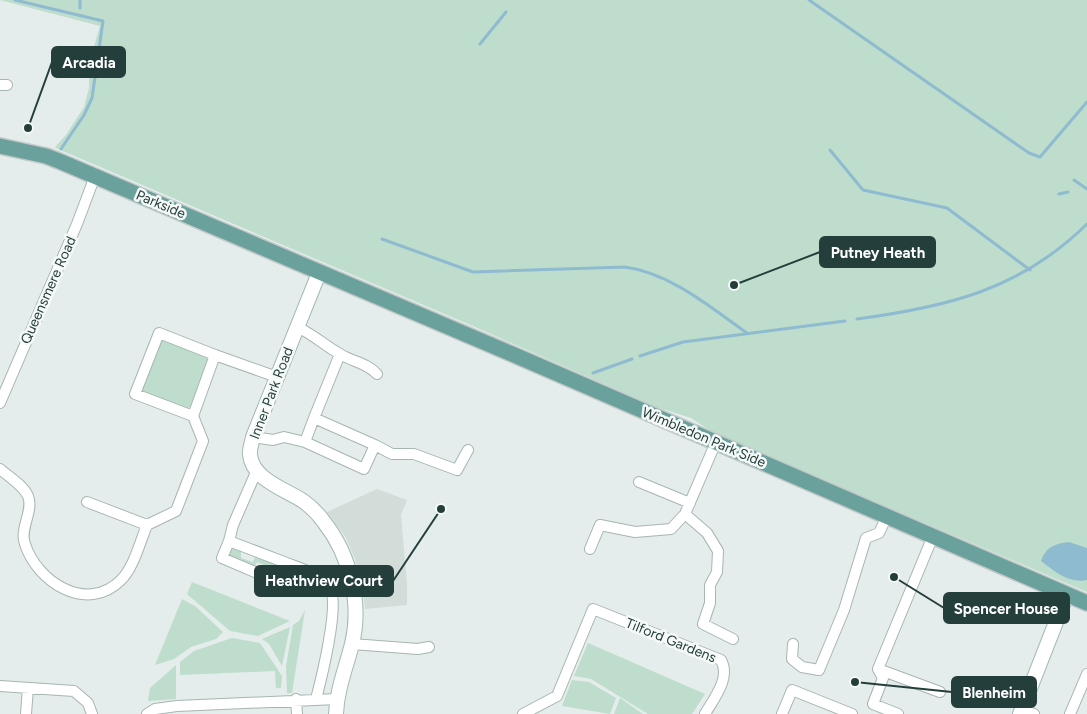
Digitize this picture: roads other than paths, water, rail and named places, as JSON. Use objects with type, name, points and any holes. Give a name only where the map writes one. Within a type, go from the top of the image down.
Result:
[{"type":"main road","name":"Parkside","points":[[0,146],[46,156],[319,272]]},
{"type":"main road","name":"Wimbledon Park Side","points":[[319,272],[1087,603]]},
{"type":"street","name":"Queensmere Road","points":[[0,403],[4,382],[26,338],[77,224],[95,176]]},
{"type":"street","name":"Inner Park Road","points":[[257,470],[250,453],[254,437],[319,272]]},
{"type":"street","points":[[298,327],[340,354],[371,367],[377,374]]},
{"type":"street","points":[[193,416],[135,394],[159,333],[277,377]]},
{"type":"street","points":[[305,442],[340,354]]},
{"type":"street","points":[[0,469],[22,487],[28,496],[29,507],[23,537],[25,547],[52,582],[64,591],[79,594],[98,593],[121,580],[129,568],[147,525],[176,511],[203,440],[193,416],[215,355]]},
{"type":"street","points":[[314,418],[392,454],[414,454],[457,470],[468,450]]},
{"type":"street","points":[[254,437],[273,440],[284,437],[305,442],[364,469],[375,445]]},
{"type":"street","points":[[590,549],[600,525],[635,532],[671,529],[686,514],[716,442]]},
{"type":"street","points":[[284,562],[276,581],[222,558],[233,525],[257,470],[268,481],[305,502],[324,522],[339,545],[350,573],[355,605],[352,644],[337,699],[336,714]]},
{"type":"street","points":[[639,482],[690,503]]},
{"type":"street","points":[[87,502],[147,525]]},
{"type":"street","points":[[686,514],[707,532],[718,551],[717,572],[710,585],[710,603],[703,624],[733,639]]},
{"type":"street","points":[[793,644],[792,659],[802,666],[819,670],[844,610],[866,538],[880,533],[887,516]]},
{"type":"street","points":[[878,669],[933,536]]},
{"type":"street","points":[[229,541],[322,579],[331,589],[334,598],[330,634],[316,699]]},
{"type":"street","points":[[1025,713],[1067,594]]},
{"type":"street","name":"Tilford Gardens","points":[[523,714],[557,696],[593,609],[721,660],[725,666],[724,678],[705,714]]},
{"type":"street","points":[[352,644],[418,649],[429,646]]},
{"type":"street","points":[[878,669],[940,692]]},
{"type":"street","points":[[878,669],[884,678],[873,704],[898,714]]},
{"type":"street","points":[[1070,714],[1087,674]]},
{"type":"street","points":[[0,686],[74,691],[88,702],[92,714]]},
{"type":"street","points":[[26,714],[28,688]]},
{"type":"street","points":[[782,714],[792,690],[852,714]]},
{"type":"street","points":[[147,714],[156,709],[186,710],[296,699],[337,699]]},
{"type":"street","points":[[296,699],[297,714]]},
{"type":"water","points":[[1069,542],[1087,548],[1087,580],[1069,579],[1041,561],[1048,549]]},
{"type":"waterway","points":[[15,0],[103,21],[92,98],[84,115],[61,149]]},
{"type":"waterway","points":[[80,0],[80,8]]},
{"type":"waterway","points":[[809,0],[1029,153],[1040,157],[1087,102]]},
{"type":"waterway","points":[[480,44],[506,12]]},
{"type":"waterway","points":[[830,150],[863,190],[947,208],[1030,270]]},
{"type":"waterway","points":[[1074,180],[1087,189]]},
{"type":"waterway","points":[[1059,194],[1068,192]]},
{"type":"waterway","points":[[857,319],[921,308],[981,292],[1009,280],[1035,265],[1062,247],[1087,224]]},
{"type":"waterway","points":[[382,239],[473,272],[625,267],[642,270],[689,292],[747,333]]},
{"type":"waterway","points":[[640,356],[683,342],[845,321]]},
{"type":"waterway","points":[[593,373],[632,359]]},
{"type":"place","name":"Arcadia","points":[[28,128]]},
{"type":"place","name":"Putney Heath","points":[[734,285]]},
{"type":"place","name":"Heathview Court","points":[[441,509]]},
{"type":"place","name":"Spencer House","points":[[894,577]]},
{"type":"place","name":"Blenheim","points":[[855,682]]}]
